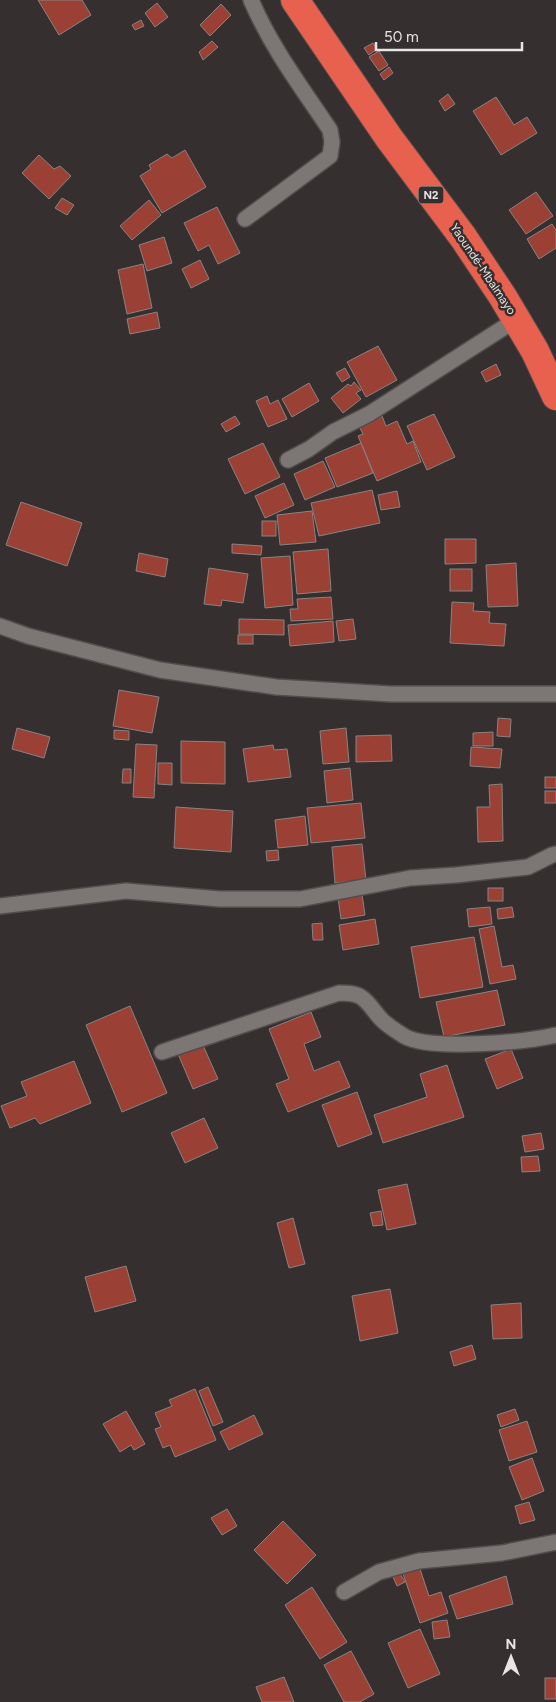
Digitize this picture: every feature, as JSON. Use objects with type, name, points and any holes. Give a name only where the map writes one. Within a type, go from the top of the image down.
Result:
[{"type":"highway","name":"Yaoundé-Mbalmayo","points":[[295,0],[389,138],[463,237],[517,320],[535,351],[556,396]]},
{"type":"street","points":[[245,219],[330,156],[332,142],[330,130],[280,57],[251,0]]},
{"type":"street","points":[[288,460],[309,449],[333,432],[370,414],[517,320]]},
{"type":"street","points":[[0,626],[28,636],[160,670],[276,687],[391,694],[556,694]]},
{"type":"street","points":[[0,906],[126,891],[220,899],[300,899],[410,878],[456,875],[528,866],[556,854]]},
{"type":"street","points":[[162,1052],[339,993],[353,993],[362,997],[384,1022],[406,1037],[433,1043],[493,1043],[537,1039],[556,1035]]},
{"type":"street","points":[[344,1592],[379,1572],[418,1561],[502,1553],[556,1542]]},
{"type":"building","points":[[38,0],[82,0],[91,15],[59,35]]},
{"type":"building","points":[[157,3],[168,17],[155,27],[145,13]]},
{"type":"building","points":[[221,4],[231,15],[210,36],[200,25]]},
{"type":"building","points":[[141,20],[144,26],[135,30],[132,25]]},
{"type":"building","points":[[212,41],[218,47],[203,60],[199,52]]},
{"type":"building","points":[[373,43],[377,49],[369,55],[364,48]]},
{"type":"building","points":[[379,51],[388,65],[379,71],[369,57]]},
{"type":"building","points":[[389,67],[393,73],[384,80],[380,74]]},
{"type":"building","points":[[448,94],[455,104],[445,111],[439,101]]},
{"type":"building","points":[[496,97],[514,125],[527,117],[537,133],[501,155],[473,111]]},
{"type":"building","points":[[185,150],[206,187],[162,213],[140,176],[151,169],[149,165],[167,154],[172,158]]},
{"type":"building","points":[[39,155],[54,169],[60,166],[71,176],[49,199],[22,173]]},
{"type":"building","points":[[536,192],[553,216],[526,234],[509,210]]},
{"type":"building","points":[[62,198],[74,205],[67,215],[55,208]]},
{"type":"building","points":[[149,200],[161,215],[132,240],[120,226]]},
{"type":"building","points":[[217,207],[240,253],[218,264],[209,245],[198,251],[184,223]]},
{"type":"building","points":[[552,224],[556,230],[556,248],[539,259],[527,239]]},
{"type":"building","points":[[164,237],[172,263],[147,271],[139,245]]},
{"type":"building","points":[[200,260],[209,279],[191,288],[182,269]]},
{"type":"building","points":[[143,264],[152,308],[127,314],[118,270]]},
{"type":"building","points":[[157,312],[160,328],[130,334],[127,319]]},
{"type":"building","points":[[378,346],[397,380],[366,397],[347,362]]},
{"type":"building","points":[[496,364],[501,375],[486,382],[481,372]]},
{"type":"building","points":[[345,368],[350,377],[342,382],[336,373]]},
{"type":"building","points":[[354,382],[361,390],[356,393],[361,399],[343,413],[331,398],[348,384],[351,386]]},
{"type":"building","points":[[309,383],[319,401],[292,417],[282,399]]},
{"type":"building","points":[[267,396],[270,404],[278,400],[287,419],[268,427],[256,401]]},
{"type":"building","points":[[434,414],[455,457],[427,470],[407,426]]},
{"type":"building","points":[[235,416],[240,424],[226,432],[221,424]]},
{"type":"building","points":[[382,416],[386,426],[397,421],[407,444],[413,441],[421,462],[377,481],[358,436],[363,434],[359,426]]},
{"type":"building","points":[[263,443],[280,477],[245,494],[228,459]]},
{"type":"building","points":[[361,443],[373,473],[337,487],[325,458]]},
{"type":"building","points":[[323,461],[335,487],[305,500],[294,474]]},
{"type":"building","points":[[284,483],[294,505],[265,518],[255,496]]},
{"type":"building","points":[[372,490],[380,523],[319,536],[311,503]]},
{"type":"building","points":[[397,491],[400,507],[381,510],[378,495]]},
{"type":"building","points":[[21,502],[82,523],[67,566],[6,545]]},
{"type":"building","points":[[312,511],[316,542],[280,545],[277,515]]},
{"type":"building","points":[[262,521],[276,521],[276,536],[262,536]]},
{"type":"building","points":[[445,539],[476,539],[476,563],[445,564]]},
{"type":"building","points":[[232,544],[262,546],[261,555],[232,553]]},
{"type":"building","points":[[328,549],[331,591],[297,594],[293,552]]},
{"type":"building","points":[[139,553],[168,559],[165,577],[136,571]]},
{"type":"building","points":[[290,556],[293,605],[265,608],[261,558]]},
{"type":"building","points":[[516,563],[518,606],[488,607],[486,565]]},
{"type":"building","points":[[209,568],[248,574],[243,603],[222,600],[221,606],[204,604]]},
{"type":"building","points":[[450,569],[472,569],[472,591],[450,591]]},
{"type":"building","points":[[331,597],[333,619],[291,621],[290,609],[298,609],[297,599]]},
{"type":"building","points":[[452,602],[474,603],[473,611],[490,612],[489,623],[506,624],[504,646],[450,643]]},
{"type":"building","points":[[239,619],[284,620],[284,635],[239,634]]},
{"type":"building","points":[[353,619],[356,639],[339,641],[336,621]]},
{"type":"building","points":[[333,621],[334,642],[290,646],[288,625]]},
{"type":"building","points":[[238,635],[253,635],[253,644],[238,644]]},
{"type":"building","points":[[119,690],[159,697],[152,733],[113,726]]},
{"type":"building","points":[[498,718],[511,719],[510,737],[497,736]]},
{"type":"building","points":[[17,728],[50,737],[44,758],[12,749]]},
{"type":"building","points":[[346,728],[349,762],[323,764],[320,731]]},
{"type":"building","points":[[114,730],[129,731],[129,740],[114,739]]},
{"type":"building","points":[[493,732],[493,746],[473,746],[473,733]]},
{"type":"building","points":[[391,735],[392,761],[356,762],[356,736]]},
{"type":"building","points":[[181,741],[225,742],[225,784],[181,783]]},
{"type":"building","points":[[136,744],[157,745],[154,798],[133,797]]},
{"type":"building","points":[[273,745],[274,750],[287,749],[291,777],[248,782],[243,749]]},
{"type":"building","points":[[471,747],[502,749],[500,768],[470,766]]},
{"type":"building","points":[[158,763],[172,763],[172,785],[158,784]]},
{"type":"building","points":[[350,768],[353,800],[327,803],[324,771]]},
{"type":"building","points":[[123,769],[131,769],[131,783],[122,783]]},
{"type":"building","points":[[545,777],[556,777],[556,788],[545,788]]},
{"type":"building","points":[[502,784],[503,841],[478,842],[477,807],[490,807],[489,785]]},
{"type":"building","points":[[545,791],[556,791],[556,803],[545,803]]},
{"type":"building","points":[[361,803],[365,838],[311,843],[307,808]]},
{"type":"building","points":[[176,807],[233,811],[231,852],[174,848]]},
{"type":"building","points":[[305,816],[308,845],[278,848],[275,820]]},
{"type":"building","points":[[362,844],[366,880],[335,883],[332,847]]},
{"type":"building","points":[[278,850],[279,860],[267,861],[266,851]]},
{"type":"building","points":[[488,888],[503,888],[503,901],[488,901]]},
{"type":"building","points":[[362,894],[365,915],[341,919],[338,898]]},
{"type":"building","points":[[490,907],[492,924],[469,927],[467,909]]},
{"type":"building","points":[[512,907],[514,917],[498,919],[497,909]]},
{"type":"building","points":[[375,919],[379,944],[343,950],[339,925]]},
{"type":"building","points":[[322,923],[323,940],[313,940],[312,924]]},
{"type":"building","points":[[494,926],[502,967],[513,965],[516,979],[490,984],[479,929]]},
{"type":"building","points":[[474,937],[483,987],[420,998],[411,947]]},
{"type":"building","points":[[497,990],[505,1025],[444,1037],[436,1002]]},
{"type":"building","points":[[130,1006],[167,1093],[122,1112],[86,1025]]},
{"type":"building","points":[[311,1012],[321,1037],[304,1044],[314,1071],[339,1061],[350,1087],[288,1112],[276,1084],[289,1079],[269,1029]]},
{"type":"building","points":[[202,1043],[218,1079],[193,1089],[178,1054]]},
{"type":"building","points":[[511,1049],[523,1078],[497,1089],[485,1059]]},
{"type":"building","points":[[74,1061],[91,1103],[40,1124],[35,1118],[10,1128],[1,1106],[27,1096],[21,1082]]},
{"type":"building","points":[[447,1065],[464,1117],[383,1143],[374,1115],[427,1097],[420,1074]]},
{"type":"building","points":[[357,1092],[372,1134],[338,1147],[322,1105]]},
{"type":"building","points":[[204,1118],[218,1148],[185,1163],[171,1133]]},
{"type":"building","points":[[541,1133],[544,1149],[525,1152],[522,1136]]},
{"type":"building","points":[[538,1156],[540,1171],[522,1172],[521,1157]]},
{"type":"building","points":[[407,1184],[416,1224],[387,1230],[378,1190]]},
{"type":"building","points":[[381,1211],[383,1225],[373,1226],[370,1213]]},
{"type":"building","points":[[293,1218],[305,1264],[289,1268],[277,1223]]},
{"type":"building","points":[[126,1266],[136,1301],[95,1312],[85,1277]]},
{"type":"building","points":[[390,1289],[398,1333],[360,1341],[352,1296]]},
{"type":"building","points":[[521,1303],[522,1338],[493,1339],[491,1305]]},
{"type":"building","points":[[472,1345],[476,1359],[454,1366],[450,1352]]},
{"type":"building","points":[[208,1387],[223,1422],[213,1426],[199,1391]]},
{"type":"building","points":[[195,1389],[216,1440],[175,1457],[170,1445],[163,1448],[155,1429],[161,1427],[155,1413],[172,1406],[169,1400]]},
{"type":"building","points":[[515,1409],[519,1420],[501,1427],[497,1415]]},
{"type":"building","points":[[126,1411],[145,1444],[134,1450],[131,1445],[120,1452],[103,1424]]},
{"type":"building","points":[[254,1415],[263,1434],[229,1450],[220,1432]]},
{"type":"building","points":[[527,1421],[537,1452],[509,1461],[499,1430]]},
{"type":"building","points":[[532,1458],[544,1491],[522,1500],[509,1467]]},
{"type":"building","points":[[529,1502],[535,1520],[520,1524],[515,1506]]},
{"type":"building","points":[[227,1509],[237,1526],[222,1535],[211,1518]]},
{"type":"building","points":[[283,1521],[316,1555],[287,1584],[254,1550]]},
{"type":"building","points":[[419,1566],[429,1596],[441,1592],[448,1613],[420,1623],[402,1571]]},
{"type":"building","points":[[400,1574],[405,1582],[397,1586],[393,1577]]},
{"type":"building","points":[[506,1576],[513,1604],[457,1619],[449,1596]]},
{"type":"building","points":[[312,1587],[347,1642],[320,1659],[285,1605]]},
{"type":"building","points":[[447,1620],[450,1637],[434,1639],[432,1622]]},
{"type":"building","points":[[420,1629],[440,1674],[408,1688],[388,1643]]},
{"type":"building","points":[[351,1651],[374,1694],[360,1702],[344,1702],[324,1665]]},
{"type":"building","points":[[284,1677],[294,1702],[262,1702],[256,1687]]},
{"type":"building","points":[[545,1678],[556,1678],[556,1699],[545,1699]]}]
